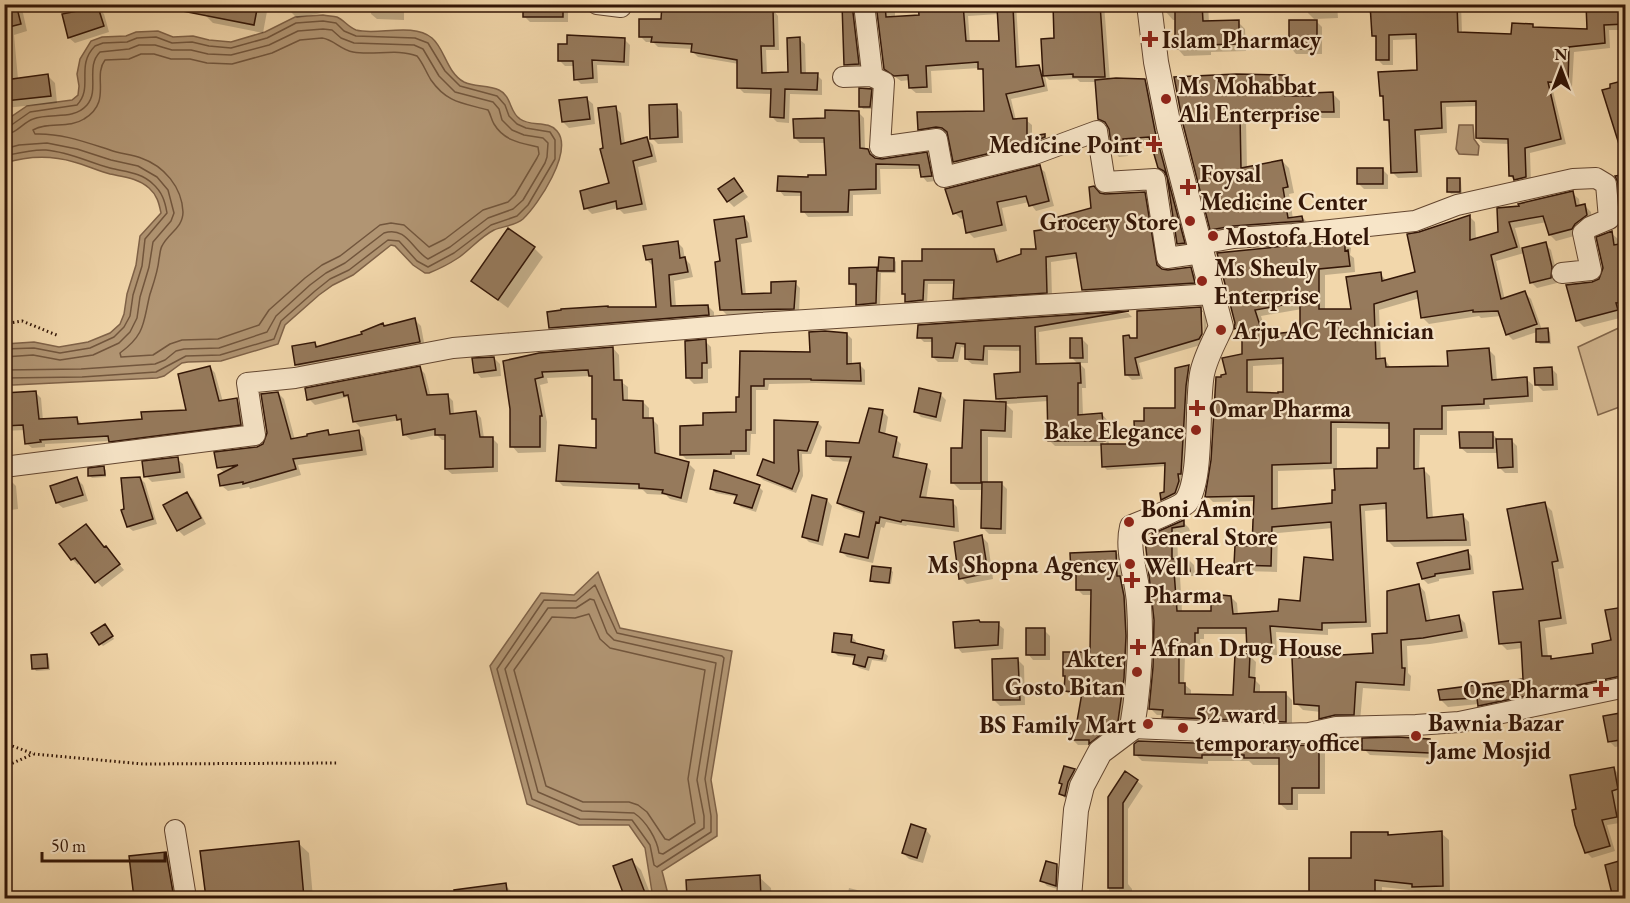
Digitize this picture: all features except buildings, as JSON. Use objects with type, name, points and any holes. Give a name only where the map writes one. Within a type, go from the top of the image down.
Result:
[{"type":"street","points":[[597,4],[621,7],[622,4]]},
{"type":"street","points":[[864,4],[871,76]]},
{"type":"street","points":[[1132,728],[1140,684],[1141,638],[1139,601],[1129,539],[1132,527],[1185,503],[1192,490],[1198,448],[1202,374],[1210,348],[1221,327],[1169,127],[1156,62],[1149,4]]},
{"type":"street","points":[[843,77],[871,76],[884,82],[880,147],[937,139],[944,177],[1032,155],[1097,131],[1105,182],[1155,179],[1167,258],[1233,238],[1415,221],[1457,205],[1573,179],[1596,178],[1606,184],[1609,219],[1590,227],[1583,233],[1591,270],[1563,273]]},
{"type":"street","points":[[4,467],[255,435],[247,383],[295,378],[453,348],[759,323],[1213,294]]},
{"type":"street","points":[[1069,898],[1076,810],[1082,786],[1100,752],[1132,728],[1278,734],[1309,733],[1336,727],[1459,722],[1626,687]]},
{"type":"street","points":[[175,830],[186,898]]},
{"type":"path","points":[[4,324],[22,321],[59,336]]},
{"type":"path","points":[[4,743],[34,753],[143,764],[337,763]]},
{"type":"path","points":[[4,767],[34,753]]},
{"type":"shaded area","points":[[1625,325],[1625,405],[1598,415],[1578,347]]},
{"type":"water","points":[[323,15],[337,17],[356,30],[374,32],[405,30],[424,33],[432,38],[440,48],[458,78],[468,84],[499,90],[506,96],[516,116],[520,119],[549,126],[557,131],[561,140],[558,164],[545,190],[523,219],[489,233],[458,258],[429,273],[413,265],[395,246],[391,245],[353,275],[319,295],[285,325],[278,344],[221,361],[182,363],[164,376],[157,378],[13,385],[5,383],[5,344],[34,342],[59,347],[88,342],[110,333],[120,324],[136,265],[140,236],[161,213],[152,191],[131,178],[48,157],[5,163],[5,121],[27,106],[72,100],[78,95],[77,74],[80,59],[91,41],[102,37],[158,31],[173,37],[193,36],[231,42],[265,32],[295,17]]},
{"type":"water","points":[[1459,125],[1473,125],[1474,139],[1479,146],[1478,155],[1459,154],[1456,149]]},
{"type":"water","points":[[598,572],[620,628],[732,651],[711,780],[717,815],[717,836],[662,871],[669,898],[658,898],[652,892],[645,848],[629,825],[579,825],[527,804],[490,666],[541,593],[574,595]]},
{"type":"place","name":"Islam Pharmacy","points":[[1150,39]]},
{"type":"place","name":"Ms Mohabbat Ali Enterprise","points":[[1166,99]]},
{"type":"place","name":"Medicine Point","points":[[1154,144]]},
{"type":"place","name":"Foysal Medicine Center","points":[[1188,187]]},
{"type":"place","name":"Grocery Store","points":[[1190,221]]},
{"type":"place","name":"Mostofa Hotel","points":[[1213,236]]},
{"type":"place","name":"Ms Sheuly Enterprise","points":[[1202,281]]},
{"type":"place","name":"Arju AC Technician","points":[[1221,330]]},
{"type":"place","name":"Omar Pharma","points":[[1197,408]]},
{"type":"place","name":"Bake Elegance","points":[[1196,430]]},
{"type":"place","name":"Boni Amin General Store","points":[[1129,522]]},
{"type":"place","name":"Ms Shopna Agency","points":[[1130,564]]},
{"type":"place","name":"Well Heart Pharma","points":[[1132,580]]},
{"type":"place","name":"Afnan Drug House","points":[[1138,647]]},
{"type":"place","name":"Akter Gosto Bitan","points":[[1137,672]]},
{"type":"place","name":"One Pharma","points":[[1601,689]]},
{"type":"place","name":"BS Family Mart","points":[[1148,724]]},
{"type":"place","name":"52 ward temporary office","points":[[1183,728]]},
{"type":"place","name":"Bawnia Bazar Jame Mosjid","points":[[1416,736]]}]
